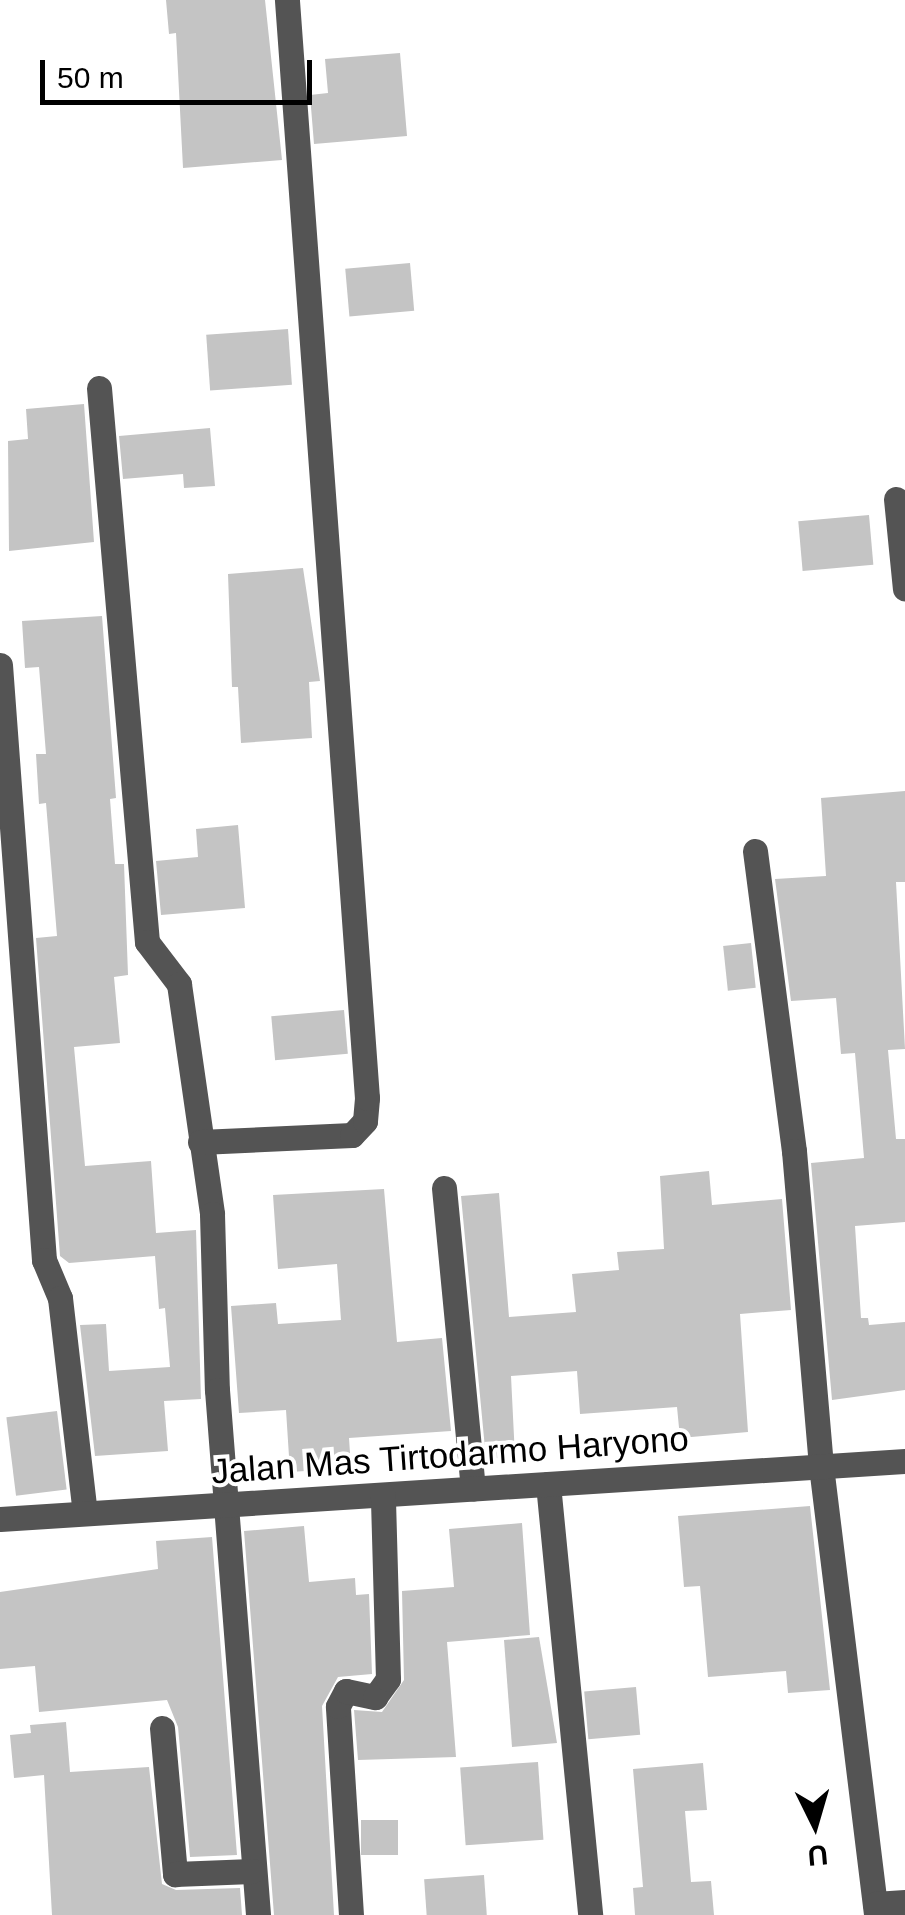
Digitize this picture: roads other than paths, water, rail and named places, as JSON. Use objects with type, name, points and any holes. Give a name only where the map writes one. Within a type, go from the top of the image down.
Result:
[{"type":"street","points":[[200,1142],[352,1135],[364,1121],[368,1098],[287,0]]},
{"type":"street","points":[[99,388],[147,942],[179,984],[212,1214],[217,1390],[229,1504],[258,1915]]},
{"type":"street","points":[[896,499],[905,589]]},
{"type":"street","points":[[0,665],[44,1260],[60,1298],[84,1514]]},
{"type":"street","points":[[755,851],[794,1150],[821,1466],[875,1910],[905,1902]]},
{"type":"street","points":[[444,1188],[473,1488]]},
{"type":"street","name":"Jalan Mas Tirtodarmo Haryono","points":[[0,1519],[905,1461]]},
{"type":"street","points":[[548,1484],[590,1915]]},
{"type":"street","points":[[352,1915],[338,1706],[346,1691],[375,1697],[388,1678],[383,1495]]},
{"type":"street","points":[[162,1728],[175,1874],[252,1871]]}]
